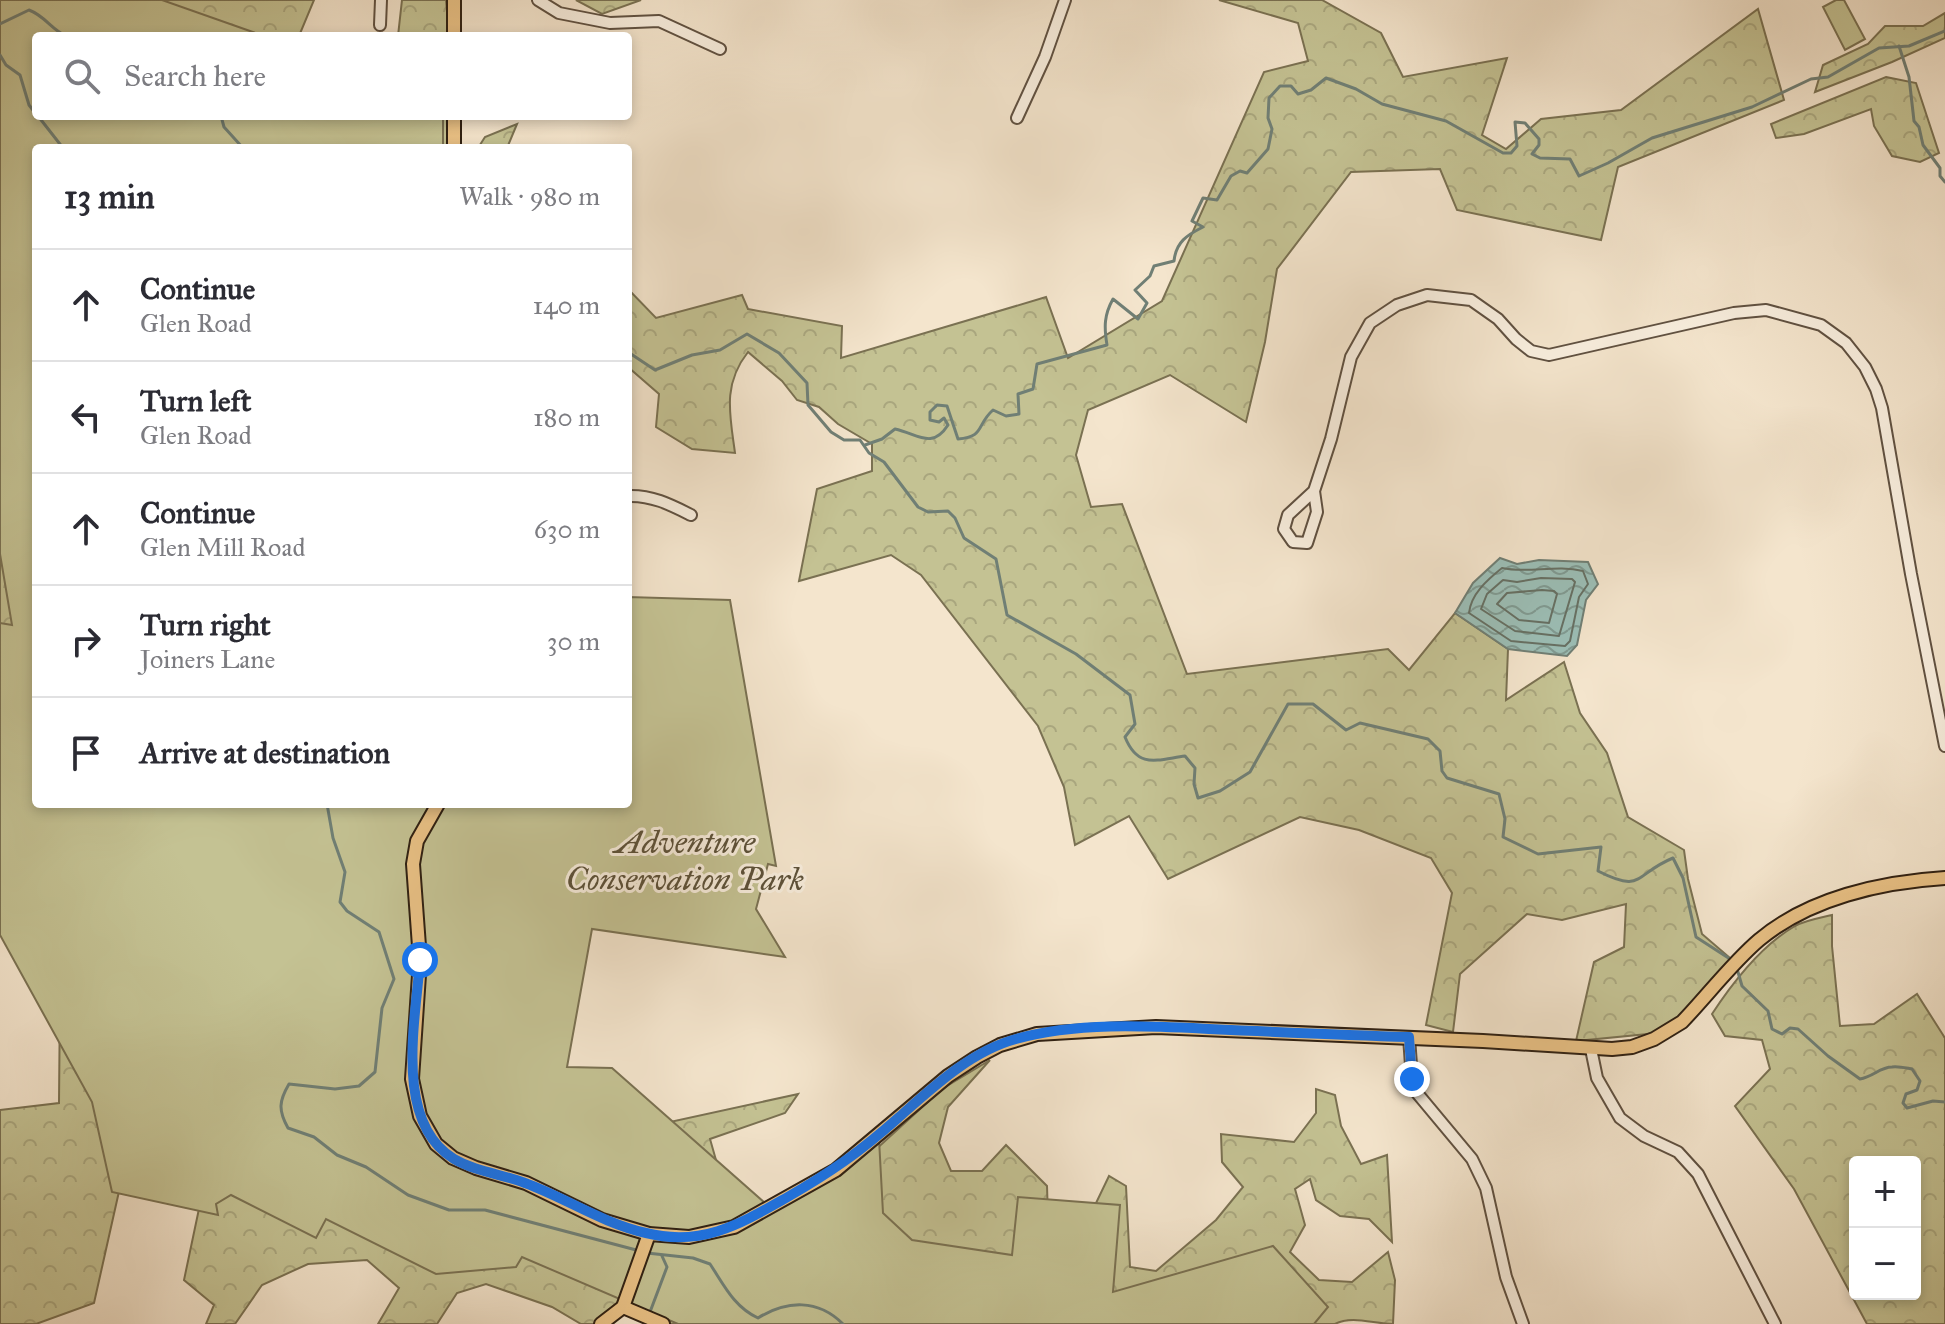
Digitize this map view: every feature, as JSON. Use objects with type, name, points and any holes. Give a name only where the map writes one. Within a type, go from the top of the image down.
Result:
[{"type":"main road","points":[[454,0],[454,32]]},
{"type":"main road","points":[[454,120],[454,144]]},
{"type":"main road","points":[[436,808],[417,841],[413,864],[420,960],[412,1079],[420,1116],[436,1144],[453,1158],[526,1183],[647,1240],[689,1237],[734,1227],[836,1170],[948,1076],[977,1057],[1015,1039],[1037,1034],[1148,1027],[1409,1037],[1591,1049],[1632,1047],[1668,1032],[1682,1022],[1757,942],[1805,911],[1876,888],[1945,878]]},
{"type":"main road","points":[[601,1324],[623,1307],[647,1240]]},
{"type":"main road","points":[[623,1307],[663,1324]]},
{"type":"street","points":[[380,25],[381,0]]},
{"type":"street","points":[[538,0],[559,13],[610,23],[659,21],[720,49]]},
{"type":"street","points":[[1017,118],[1045,57],[1065,0]]},
{"type":"street","points":[[1314,491],[1288,515],[1284,529],[1293,542],[1307,543],[1317,512],[1314,491],[1331,439],[1351,357],[1370,323],[1397,305],[1427,295],[1471,300],[1498,319],[1531,351],[1549,355],[1734,313],[1766,310],[1821,325],[1857,355],[1879,397],[1945,746]]},
{"type":"street","points":[[632,496],[661,500],[691,515]]},
{"type":"street","points":[[1409,1037],[1412,1079],[1417,1093],[1472,1159],[1486,1188],[1506,1277],[1523,1324]]},
{"type":"street","points":[[1591,1049],[1597,1078],[1620,1118],[1644,1136],[1678,1152],[1698,1174],[1775,1324]]},
{"type":"green space","points":[[0,0],[314,0],[301,32],[32,32],[32,120],[454,120],[454,144],[32,144],[32,808],[44,808],[661,1124],[798,1094],[785,1113],[710,1139],[735,1227],[849,1174],[942,1089],[990,1060],[948,1107],[939,1143],[951,1171],[982,1171],[1006,1145],[1047,1186],[1048,1218],[1086,1224],[1109,1176],[1126,1186],[1130,1267],[1156,1271],[1216,1220],[1243,1187],[1222,1162],[1221,1134],[1294,1142],[1316,1113],[1316,1089],[1335,1095],[1341,1126],[1361,1164],[1387,1155],[1392,1242],[1369,1219],[1340,1216],[1316,1200],[1310,1179],[1295,1189],[1305,1225],[1290,1252],[1319,1280],[1352,1282],[1388,1252],[1395,1280],[1393,1324],[1356,1320],[1335,1324],[663,1324],[623,1307],[601,1324],[581,1324],[552,1307],[486,1284],[457,1293],[437,1324],[378,1324],[399,1288],[367,1260],[308,1264],[262,1285],[235,1324],[206,1324],[214,1305],[184,1280],[200,1204],[120,1187],[94,1303],[36,1324],[0,1324],[0,1110],[59,1103],[60,993],[0,926],[0,560],[7,557]]},
{"type":"green space","name":"Adventure Conservation Park","points":[[0,0],[162,0],[253,32],[32,32],[32,120],[443,120],[443,144],[32,144],[32,808],[632,808],[632,597],[730,600],[776,866],[768,864],[756,909],[785,957],[592,929],[567,1067],[612,1068],[774,1211],[879,1139],[883,1213],[912,1240],[1012,1255],[1018,1197],[1120,1205],[1113,1292],[1273,1246],[1328,1307],[1314,1324],[678,1324],[522,1257],[516,1267],[436,1274],[326,1219],[316,1238],[231,1195],[216,1204],[218,1215],[112,1192],[92,1102],[0,935],[0,623],[12,625],[0,554]]},
{"type":"green space","points":[[402,0],[446,0],[449,32],[398,32]]},
{"type":"green space","points":[[576,0],[641,0],[602,14]]},
{"type":"green space","points":[[1219,0],[1322,0],[1381,33],[1403,77],[1507,58],[1482,135],[1506,149],[1541,119],[1621,110],[1758,9],[1784,100],[1618,167],[1601,240],[1457,210],[1440,169],[1351,172],[1277,269],[1265,342],[1246,422],[1170,375],[1088,410],[1076,455],[1091,507],[1122,504],[1187,674],[1388,649],[1409,670],[1455,613],[1508,649],[1506,700],[1564,662],[1580,713],[1607,753],[1628,817],[1684,850],[1702,934],[1737,964],[1668,1032],[1576,1041],[1594,962],[1624,947],[1626,904],[1562,920],[1527,914],[1460,974],[1453,1032],[1426,1025],[1452,893],[1431,858],[1359,830],[1300,817],[1168,879],[1129,816],[1075,845],[1064,787],[1038,726],[921,575],[891,555],[799,581],[817,489],[872,471],[872,444],[838,424],[819,407],[797,400],[782,381],[748,352],[734,376],[731,388],[730,413],[735,453],[692,449],[656,427],[659,394],[632,370],[632,293],[656,318],[742,295],[748,309],[842,326],[841,358],[1046,297],[1068,358],[1162,301],[1264,72],[1308,61],[1298,23]]},
{"type":"green space","points":[[1836,0],[1844,0],[1865,39],[1845,50],[1823,7]]},
{"type":"green space","points":[[1945,13],[1945,38],[1815,92],[1823,65],[1868,44],[1885,26],[1923,26]]},
{"type":"green space","points":[[1886,77],[1916,83],[1939,153],[1920,162],[1892,156],[1874,126],[1871,109],[1804,134],[1776,138],[1771,124]]},
{"type":"green space","points":[[517,124],[509,144],[481,144],[485,137]]},
{"type":"green space","points":[[1832,915],[1840,1026],[1874,1024],[1917,994],[1945,1038],[1945,1324],[1867,1324],[1854,1300],[1921,1300],[1921,1156],[1849,1156],[1849,1291],[1794,1189],[1735,1106],[1770,1069],[1762,1040],[1725,1036],[1712,1014],[1739,977],[1771,943],[1808,921]]},
{"type":"water","points":[[1500,558],[1517,564],[1539,560],[1588,562],[1598,584],[1586,600],[1577,645],[1567,656],[1508,649],[1455,613],[1473,583]]},
{"type":"waterway","points":[[0,24],[29,10],[59,32]]},
{"type":"waterway","points":[[865,445],[882,439],[895,429],[924,438],[936,437],[948,425],[944,418],[939,422],[930,420],[930,412],[937,405],[947,406],[958,439],[972,436],[993,410],[1006,416],[1019,414],[1018,394],[1033,389],[1037,364],[1107,345],[1106,321],[1113,299],[1138,319],[1147,303],[1135,290],[1150,276],[1154,266],[1174,261],[1183,240],[1203,227],[1192,221],[1203,198],[1217,200],[1231,176],[1240,171],[1247,173],[1268,149],[1272,129],[1268,118],[1269,98],[1280,86],[1291,86],[1298,94],[1311,90],[1326,78],[1356,89],[1382,104],[1446,121],[1503,153],[1511,153],[1517,146],[1515,122],[1525,123],[1539,139],[1539,145],[1532,154],[1540,158],[1570,159],[1579,176],[1652,138],[1752,107],[1811,79],[1828,77],[1879,48],[1909,46],[1945,31]]},
{"type":"waterway","points":[[1899,46],[1909,77],[1914,121],[1919,127],[1923,145],[1940,168],[1940,176],[1945,182]]},
{"type":"waterway","points":[[0,55],[6,65],[20,75],[32,109]]},
{"type":"waterway","points":[[41,120],[60,144]]},
{"type":"waterway","points":[[222,120],[224,127],[239,144]]},
{"type":"waterway","points":[[632,355],[655,370],[692,355],[720,350],[747,334],[779,353],[807,383],[808,405],[831,432],[844,440],[860,440],[869,453],[884,462],[918,507],[928,512],[948,511],[955,518],[964,538],[996,559],[1007,615],[1076,654],[1130,695],[1135,724],[1125,737],[1130,747],[1149,760],[1185,756],[1195,768],[1194,784],[1198,798],[1220,791],[1250,772],[1288,704],[1313,704],[1346,730],[1360,723],[1428,739],[1440,751],[1442,771],[1447,778],[1499,794],[1505,819],[1503,837],[1538,854],[1601,847],[1598,871],[1623,881],[1638,879],[1673,858],[1683,878],[1696,937],[1730,959]]},
{"type":"waterway","points":[[328,808],[333,838],[345,872],[340,902],[347,911],[379,932],[394,979],[382,1008],[375,1072],[359,1086],[335,1089],[289,1084],[281,1106],[288,1128],[314,1137],[337,1155],[366,1167],[408,1195],[449,1210],[485,1210],[640,1251]]},
{"type":"waterway","points":[[1738,972],[1742,986],[1768,1011],[1772,1029],[1782,1034],[1790,1028],[1798,1029],[1860,1079],[1888,1067],[1912,1069],[1920,1081],[1917,1090],[1906,1094],[1903,1103],[1907,1108],[1933,1101],[1945,1102]]},
{"type":"waterway","points":[[647,1253],[693,1258],[710,1264],[736,1302],[758,1318],[780,1308],[802,1305],[823,1310],[843,1324]]},
{"type":"waterway","points":[[650,1312],[667,1267],[662,1256]]},
{"type":"route","points":[[420,960],[412,1079],[415,1103],[436,1144],[453,1158],[476,1168],[526,1183],[602,1220],[649,1234],[689,1237],[734,1227],[836,1170],[948,1076],[977,1057],[1015,1039],[1037,1034],[1113,1027],[1156,1027],[1409,1037],[1412,1079]]}]
